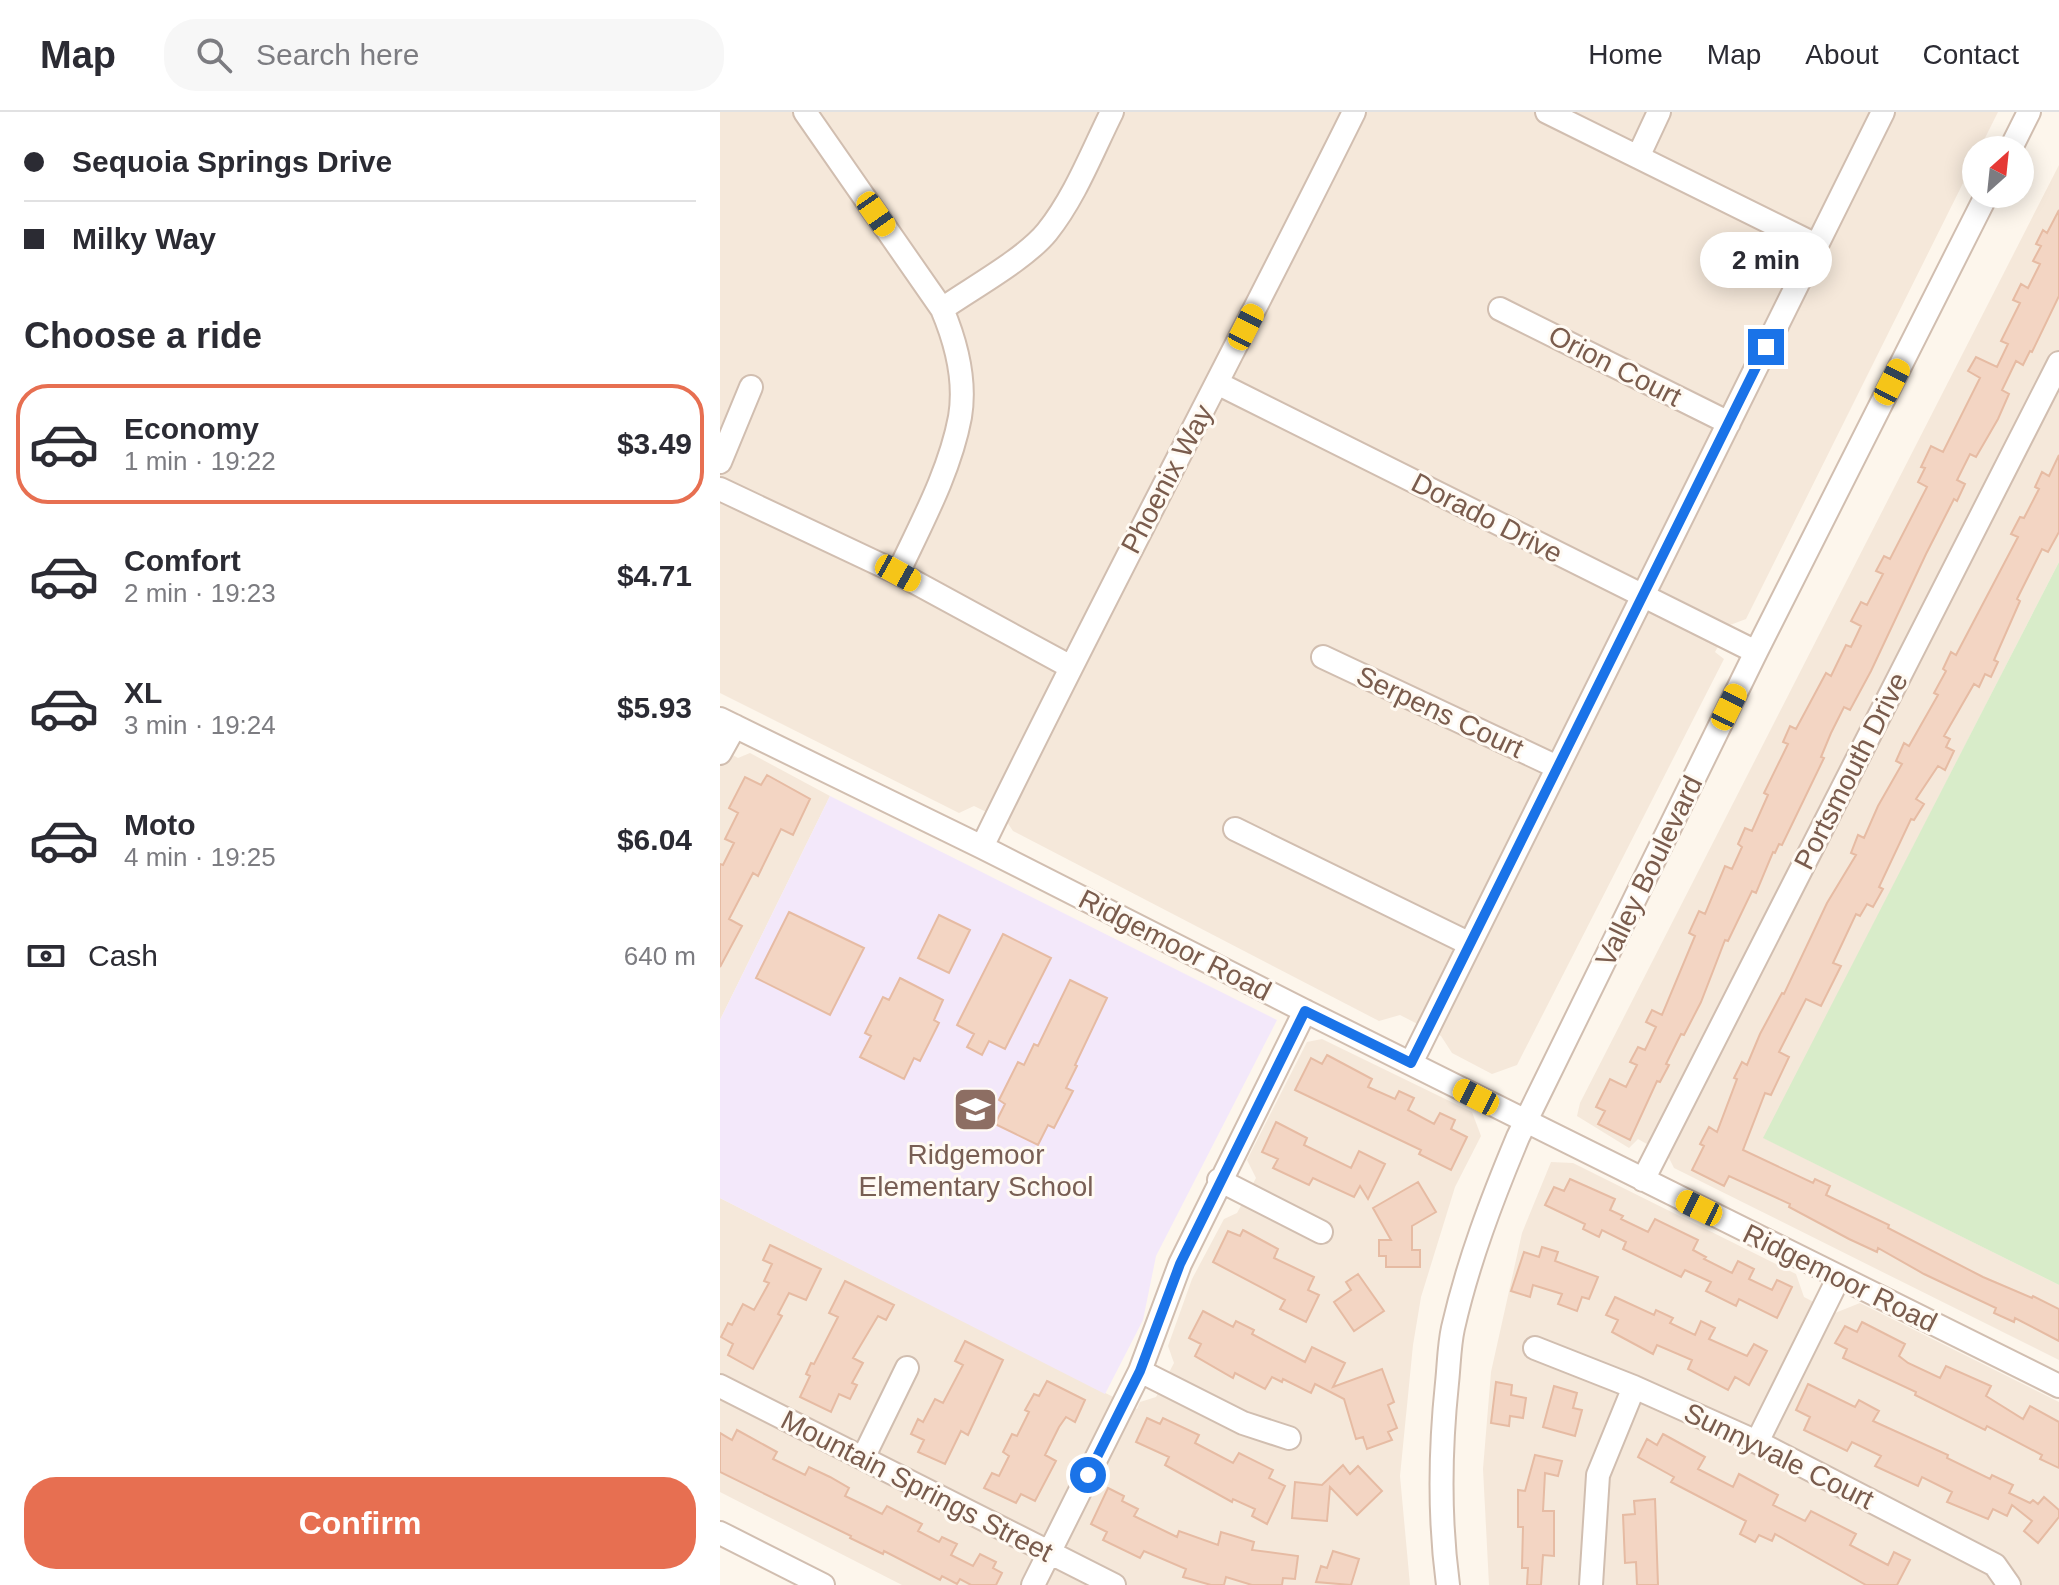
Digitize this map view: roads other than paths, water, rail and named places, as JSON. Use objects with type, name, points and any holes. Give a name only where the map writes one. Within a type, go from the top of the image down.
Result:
[{"type":"street","points":[[942,309],[1022,254],[1045,234],[1067,202],[1112,112]]},
{"type":"street","name":"Phoenix Way","points":[[982,847],[1069,666],[1354,112]]},
{"type":"street","points":[[1547,112],[1816,245]]},
{"type":"street","points":[[1638,157],[1659,112]]},
{"type":"street","points":[[1411,1063],[1883,112]]},
{"type":"street","points":[[2017,136],[2029,112]]},
{"type":"street","points":[[812,114],[942,309],[953,336],[958,365],[960,416],[950,453],[928,510],[898,573]]},
{"type":"street","name":"Valley Boulevard","points":[[1448,1585],[1442,1529],[1442,1432],[1452,1331],[1475,1246],[1501,1178],[1756,652],[1980,208]]},
{"type":"street","name":"Orion Court","points":[[1500,309],[1729,423]]},
{"type":"street","name":"Portsmouth Drive","points":[[1643,1180],[2059,363]]},
{"type":"street","name":"Dorado Drive","points":[[1217,383],[1756,652]]},
{"type":"street","points":[[720,462],[751,387]]},
{"type":"street","points":[[720,489],[898,573],[1069,666]]},
{"type":"street","name":"Serpens Court","points":[[1323,657],[1557,767]]},
{"type":"street","points":[[720,753],[728,722]]},
{"type":"street","name":"Ridgemoor Road","points":[[728,722],[2059,1386]]},
{"type":"street","points":[[1235,829],[1470,944]]},
{"type":"street","points":[[1033,1585],[1140,1371],[1180,1264],[1219,1180],[1305,1011]]},
{"type":"street","points":[[1219,1180],[1321,1232]]},
{"type":"street","points":[[1757,1442],[1839,1277]]},
{"type":"street","name":"Sunnyvale Court","points":[[1535,1348],[1634,1387],[1757,1442],[1995,1565],[2009,1585]]},
{"type":"street","points":[[863,1458],[907,1368]]},
{"type":"street","points":[[1140,1371],[1243,1423],[1289,1438]]},
{"type":"street","name":"Mountain Springs Street","points":[[720,1386],[1114,1585]]},
{"type":"street","points":[[1591,1585],[1598,1475],[1634,1387]]},
{"type":"street","points":[[720,1533],[823,1585]]},
{"type":"place","name":"Ridgemoor Elementary School","points":[[976,1109]]}]
